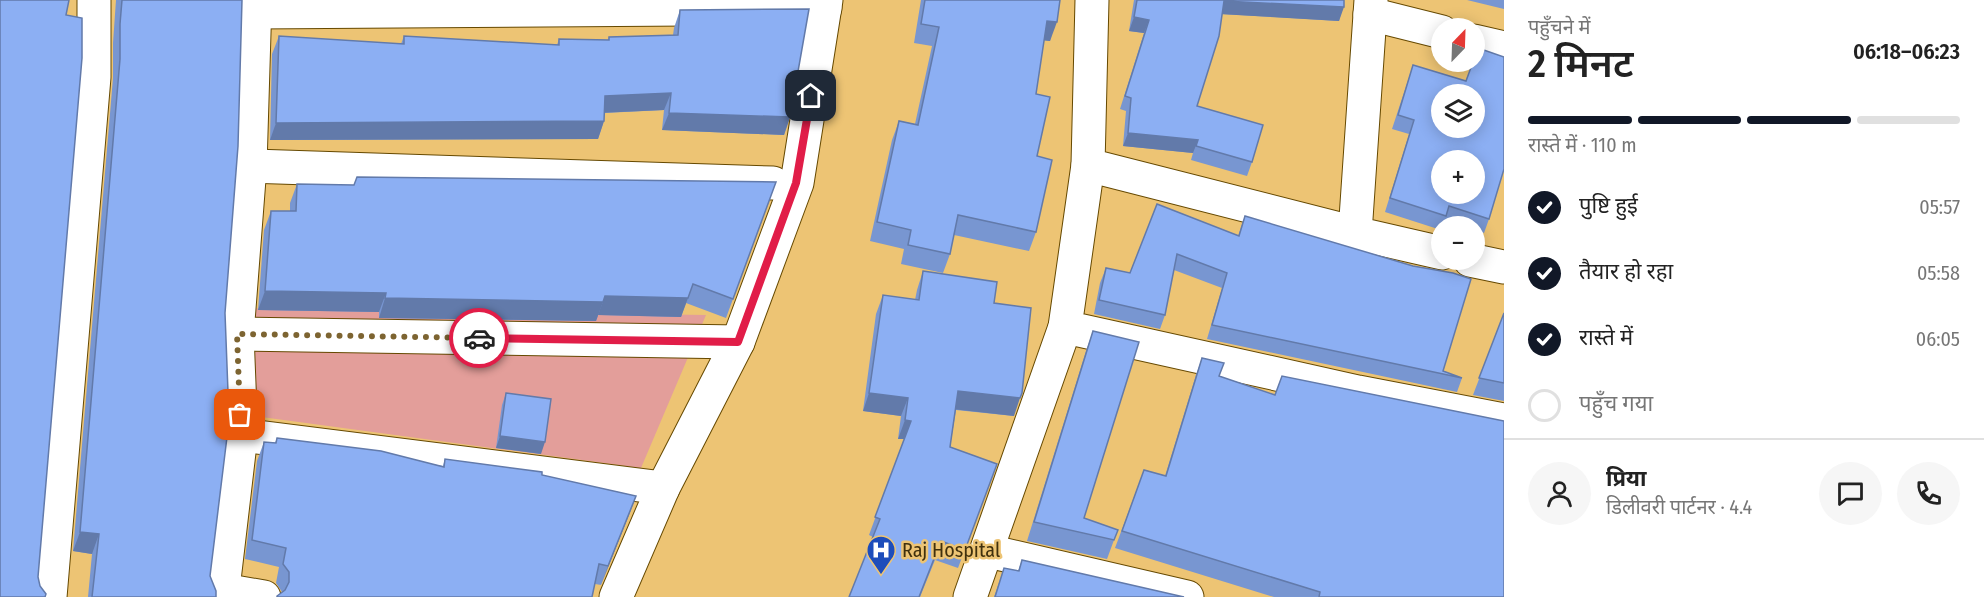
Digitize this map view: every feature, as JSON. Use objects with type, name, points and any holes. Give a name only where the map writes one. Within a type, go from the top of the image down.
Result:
[{"type":"street","points":[[50,597],[94,77],[94,0]]},
{"type":"street","points":[[970,597],[1065,327],[1088,165],[1092,0]]},
{"type":"street","points":[[264,597],[223,594],[241,435],[237,334],[250,166],[255,6],[826,4],[796,183],[738,342],[663,488],[616,597]]},
{"type":"street","points":[[1355,233],[1370,7],[1431,28]]},
{"type":"street","points":[[1485,43],[1504,48]]},
{"type":"street","points":[[1088,165],[1431,250]]},
{"type":"street","points":[[250,166],[796,183]]},
{"type":"street","points":[[1485,263],[1504,267]]},
{"type":"street","points":[[1065,327],[1358,392],[1504,420]]},
{"type":"street","points":[[237,334],[738,342]]},
{"type":"street","points":[[241,435],[663,488]]},
{"type":"street","points":[[988,551],[1186,597]]},
{"type":"shaded area","points":[[239,308],[706,315],[641,468],[232,413]]},
{"type":"building","points":[[0,0],[69,0],[66,15],[82,18],[82,58],[38,577],[40,586],[46,594],[45,597],[0,597]]},
{"type":"building","points":[[122,0],[242,0],[238,146],[225,313],[228,392],[223,437],[227,437],[210,576],[216,597],[92,597],[99,534],[80,532],[120,59]]},
{"type":"building","points":[[925,0],[1060,0],[1057,22],[1047,21],[1036,94],[1050,97],[1037,156],[1052,160],[1036,232],[958,215],[950,254],[908,245],[911,230],[877,222],[899,121],[918,125],[939,27],[921,24]]},
{"type":"building","points":[[1137,0],[1344,0],[1344,7],[1224,1],[1219,36],[1197,106],[1263,125],[1252,162],[1196,146],[1198,140],[1128,133],[1131,98],[1125,96],[1149,20],[1134,17]]},
{"type":"building","points":[[809,9],[790,117],[669,113],[671,93],[605,96],[604,121],[276,123],[279,36],[404,44],[404,36],[559,45],[559,39],[609,40],[609,37],[678,35],[680,10]]},
{"type":"building","points":[[1485,50],[1504,57],[1504,169],[1489,219],[1449,206],[1446,216],[1390,198],[1414,120],[1398,115],[1413,65],[1466,81],[1469,72],[1485,72]]},
{"type":"building","points":[[357,177],[776,182],[733,299],[693,284],[688,298],[605,296],[603,302],[385,298],[386,293],[265,291],[271,211],[296,211],[297,184],[354,185]]},
{"type":"building","points":[[1157,204],[1239,236],[1245,216],[1413,266],[1453,273],[1471,279],[1443,371],[1462,378],[1212,325],[1227,273],[1177,254],[1165,315],[1099,300],[1106,268],[1130,273]]},
{"type":"building","points":[[923,271],[997,282],[994,303],[1031,308],[1022,393],[1020,398],[958,391],[950,447],[997,464],[965,550],[941,541],[919,597],[849,597],[880,519],[875,517],[911,421],[905,420],[908,398],[869,393],[883,295],[919,300]]},
{"type":"building","points":[[1504,313],[1504,383],[1479,378]]},
{"type":"building","points":[[1093,331],[1139,342],[1084,518],[1118,530],[1114,540],[1034,522]]},
{"type":"building","points":[[1202,358],[1224,363],[1219,376],[1275,395],[1282,376],[1504,421],[1504,597],[1319,597],[1320,592],[1122,531],[1144,470],[1166,476]]},
{"type":"building","points":[[506,393],[551,399],[545,442],[500,436]]},
{"type":"building","points":[[277,438],[381,451],[444,467],[445,459],[542,472],[542,475],[636,496],[608,566],[599,564],[592,597],[277,597],[285,590],[289,582],[289,572],[283,564],[286,548],[252,540],[264,442],[276,443]]},
{"type":"building","points":[[1022,560],[1184,597],[995,597],[1004,568],[1019,571]]},
{"type":"way so far","points":[[240,415],[237,334],[479,338]]},
{"type":"place","name":"Raj Hospital","points":[[881,576]]},
{"type":"route","points":[[479,338],[738,342],[796,183],[811,96]]}]
